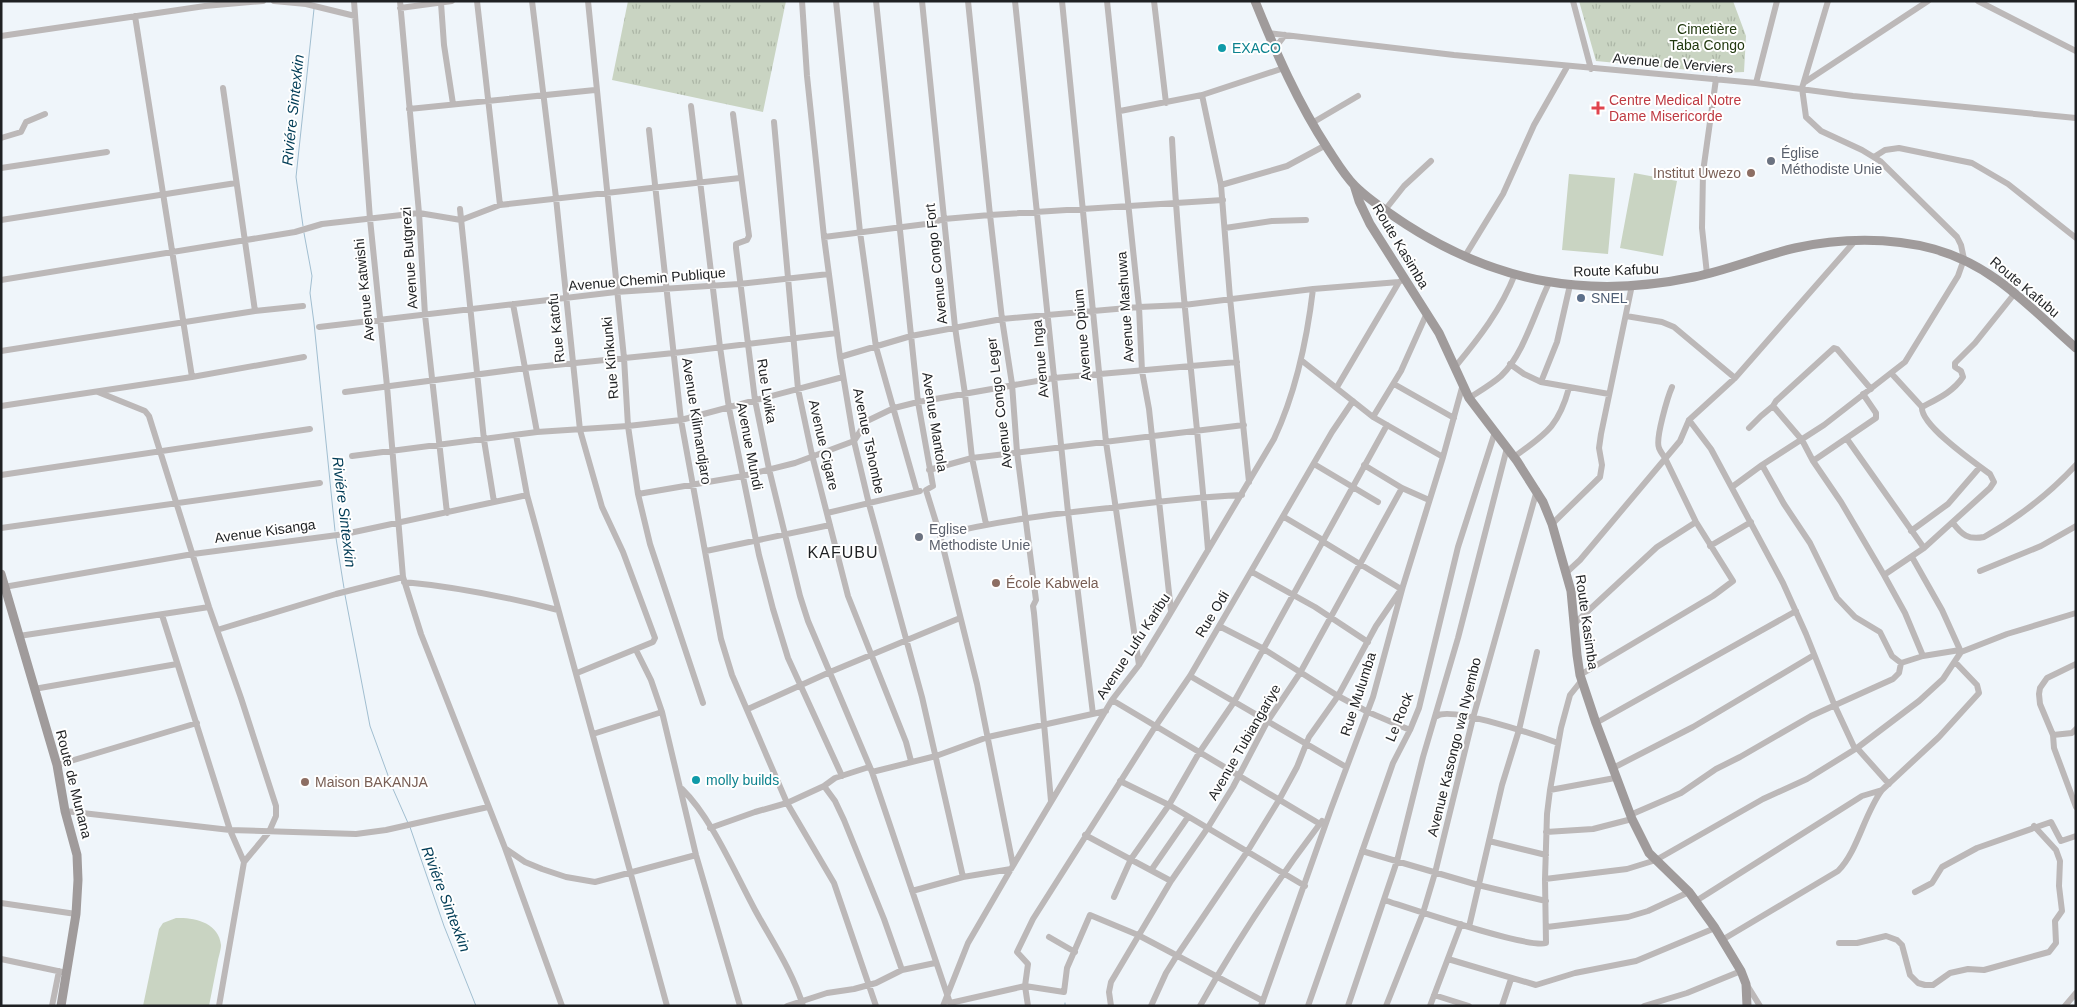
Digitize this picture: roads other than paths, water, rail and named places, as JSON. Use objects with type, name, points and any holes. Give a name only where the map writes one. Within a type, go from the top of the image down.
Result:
[{"type":"main road","name":"Route Kafubu","points":[[1255,1],[1300,104],[1354,185],[1385,210],[1428,238],[1490,267],[1549,283],[1605,287],[1658,283],[1707,274],[1796,248],[1854,241],[1890,242],[1926,247],[1964,259],[1981,268],[2015,293],[2076,348]]},
{"type":"main road","name":"Route Kasimba","points":[[1354,185],[1370,224],[1402,280],[1427,313],[1439,333],[1469,398],[1537,490],[1552,524],[1567,572],[1581,678],[1615,778],[1642,841],[1656,860],[1696,901],[1741,971],[1746,984],[1747,1006]]},
{"type":"main road","name":"Route de Munana","points":[[1,574],[57,764],[65,811],[77,855],[76,914],[63,972],[61,1006]]},
{"type":"street","points":[[1,36],[238,2],[263,1]]},
{"type":"street","points":[[274,1],[306,4],[355,16]]},
{"type":"street","name":"Avenue Katwishi","points":[[354,1],[370,219],[404,579],[421,634],[505,848],[562,1006]]},
{"type":"street","points":[[400,5],[452,1]]},
{"type":"street","points":[[477,1],[500,205]]},
{"type":"street","name":"Rue Katofu","points":[[532,1],[556,198],[580,430],[602,507],[623,552],[655,640],[636,650]]},
{"type":"street","name":"Rue Kinkunki","points":[[588,1],[624,358],[628,426],[638,494],[650,544],[703,702]]},
{"type":"street","name":"Avenue Tshombe","points":[[802,1],[807,76],[824,237],[836,333],[854,441],[869,504],[916,673],[962,877]]},
{"type":"street","points":[[836,1],[860,232],[876,347],[917,492]]},
{"type":"street","name":"Avenue Mantola","points":[[876,1],[898,227],[918,402],[932,487],[926,490],[940,535],[977,684],[1012,867]]},
{"type":"street","name":"Avenue Congo Fort","points":[[922,1],[955,327],[972,458],[986,524]]},
{"type":"street","name":"Avenue Congo Leger","points":[[968,1],[990,215],[1002,319],[1012,384],[1017,452],[1036,600],[1033,606],[1051,801]]},
{"type":"street","name":"Avenue Inga","points":[[1015,1],[1068,512],[1093,714]]},
{"type":"street","name":"Avenue Opium","points":[[1062,1],[1106,442],[1138,664]]},
{"type":"street","name":"Avenue Mashuwa","points":[[1107,1],[1140,306],[1142,371],[1153,437],[1171,611]]},
{"type":"street","points":[[1154,1],[1166,103]]},
{"type":"street","points":[[1573,1],[1592,69]]},
{"type":"street","points":[[1756,83],[1777,1]]},
{"type":"street","points":[[1732,487],[1762,465],[1802,440],[1908,358],[1953,286],[1964,259],[1957,237],[1874,157],[1821,131],[1809,122],[1804,110],[1803,85],[1828,1]]},
{"type":"street","points":[[1803,85],[1928,1]]},
{"type":"street","points":[[1978,1],[2076,51]]},
{"type":"street","points":[[441,3],[444,45],[453,104]]},
{"type":"street","name":"Avenue Butgrezi","points":[[400,5],[419,213],[425,315],[447,513]]},
{"type":"street","points":[[135,16],[163,195],[174,252],[192,377]]},
{"type":"street","name":"Avenue de Verviers","points":[[1268,33],[1567,67],[1756,83],[1803,85],[1852,96],[2076,118]]},
{"type":"street","points":[[1275,48],[1285,36]]},
{"type":"street","points":[[1465,256],[1502,194],[1534,125],[1567,67]]},
{"type":"street","points":[[1120,111],[1202,95],[1284,68]]},
{"type":"street","points":[[1707,274],[1702,228],[1703,172],[1716,79]]},
{"type":"street","points":[[223,88],[255,311]]},
{"type":"street","points":[[409,109],[596,90]]},
{"type":"street","points":[[1202,95],[1223,200],[1230,298],[1249,483]]},
{"type":"street","points":[[1312,123],[1358,96]]},
{"type":"street","name":"Avenue Mundi","points":[[691,106],[729,408],[772,609],[788,658],[842,776]]},
{"type":"street","points":[[1,138],[21,132],[26,122],[44,114]]},
{"type":"street","name":"Rue Lwika","points":[[733,114],[749,236],[747,240],[736,244],[740,284],[755,400],[769,469],[800,596],[870,770],[946,996]]},
{"type":"street","name":"Avenue Cigare","points":[[774,122],[798,390],[812,455],[848,596],[870,656],[906,742],[911,761]]},
{"type":"street","name":"Avenue Kilimandjaro","points":[[649,130],[681,420],[721,639],[732,675],[787,804],[830,872],[876,1006]]},
{"type":"street","points":[[1172,139],[1175,202],[1184,305],[1198,430],[1208,550]]},
{"type":"street","points":[[1221,185],[1287,166],[1326,145]]},
{"type":"street","points":[[1874,157],[1885,150],[1899,148],[1972,163],[2003,180],[2076,238]]},
{"type":"street","points":[[1,168],[107,152]]},
{"type":"street","points":[[1385,210],[1404,186],[1431,160]]},
{"type":"street","points":[[1,280],[295,232],[322,224],[419,213],[461,220],[500,205],[657,189],[740,178]]},
{"type":"street","points":[[1,220],[236,183]]},
{"type":"street","points":[[824,237],[926,224],[944,219],[1223,200]]},
{"type":"street","points":[[460,209],[484,440],[494,502]]},
{"type":"street","points":[[1225,228],[1272,221],[1306,220]]},
{"type":"street","points":[[1567,572],[1580,560],[1680,441],[1690,420],[1735,378],[1854,241]]},
{"type":"street","name":"Avenue Chemin Publique","points":[[319,327],[616,292],[740,284],[829,274]]},
{"type":"street","points":[[1455,367],[1494,317],[1506,296],[1515,274]]},
{"type":"street","points":[[840,357],[911,336],[1002,319],[1140,306],[1184,305],[1313,288],[1402,280]]},
{"type":"street","points":[[1337,387],[1402,280]]},
{"type":"street","points":[[1469,398],[1501,376],[1510,364],[1549,283]]},
{"type":"street","points":[[1541,382],[1557,342],[1570,285]]},
{"type":"street","points":[[1552,524],[1600,477],[1602,471],[1599,448],[1632,285]]},
{"type":"street","name":"Avenue Lufu Karibu","points":[[948,1005],[946,996],[968,943],[1112,700],[1138,664],[1242,495],[1282,421],[1308,333],[1313,288]]},
{"type":"street","points":[[1922,407],[1950,392],[1960,382],[1963,377],[1955,367],[1955,363],[1975,342],[2015,293]]},
{"type":"street","points":[[513,304],[538,432]]},
{"type":"street","points":[[1,351],[255,311],[303,306]]},
{"type":"street","points":[[1373,416],[1394,384],[1427,313]]},
{"type":"street","points":[[1626,316],[1662,322],[1674,327],[1735,378]]},
{"type":"street","points":[[345,392],[526,368],[747,345],[836,333]]},
{"type":"street","points":[[1749,428],[1774,406],[1799,378],[1834,348],[1837,349],[1871,388]]},
{"type":"street","points":[[1,406],[192,377],[304,357]]},
{"type":"street","points":[[1301,360],[1373,416],[1443,457]]},
{"type":"street","points":[[638,494],[743,476],[795,462],[854,441],[867,421],[894,408],[918,402],[1054,378],[1237,362]]},
{"type":"street","points":[[1510,364],[1524,374],[1541,382],[1609,394]]},
{"type":"street","points":[[1884,575],[1924,548],[1994,484],[1994,479],[1936,432],[1922,412],[1922,407],[1891,373]]},
{"type":"street","points":[[352,456],[538,432],[628,426],[681,420],[843,377]]},
{"type":"street","points":[[1394,384],[1454,418]]},
{"type":"street","name":"Rue Mulumba","points":[[1262,1004],[1373,697],[1402,587],[1443,457],[1463,384]]},
{"type":"street","points":[[1384,900],[1469,927],[1535,943],[1544,944],[1547,940],[1546,832],[1550,790],[1558,743],[1570,695],[1581,678],[1713,596],[1733,581],[1696,522],[1666,458],[1659,449],[1658,440],[1672,387]]},
{"type":"street","points":[[1514,457],[1553,426],[1560,415],[1569,388]]},
{"type":"street","points":[[98,392],[145,411],[149,416],[209,607],[242,698],[276,806],[276,816],[269,832],[244,862],[219,1006]]},
{"type":"street","points":[[1813,461],[1876,418],[1876,414],[1863,394]]},
{"type":"street","name":"Rue Odi","points":[[1025,986],[1028,964],[1024,958],[1018,955],[1017,948],[1033,919],[1085,835],[1190,676],[1353,401]]},
{"type":"street","points":[[1774,406],[1802,440],[1813,461],[1846,510],[1905,613],[1923,656]]},
{"type":"street","points":[[1690,420],[1711,449],[1751,522],[1796,611],[1834,704],[1856,748],[1889,784]]},
{"type":"street","points":[[929,470],[972,458],[1244,425]]},
{"type":"street","points":[[1114,897],[1131,859],[1169,805],[1199,753],[1234,702],[1262,648],[1387,425]]},
{"type":"street","points":[[1,475],[310,429]]},
{"type":"street","name":"Le Rock","points":[[1308,1006],[1393,763],[1419,708],[1458,547],[1495,432]]},
{"type":"street","points":[[516,435],[527,495],[539,532],[558,610],[577,673],[667,1006]]},
{"type":"street","points":[[1847,439],[1924,548]]},
{"type":"street","points":[[1348,1006],[1397,861],[1507,448]]},
{"type":"street","points":[[1314,464],[1353,485],[1378,502]]},
{"type":"street","points":[[1364,465],[1402,488],[1429,500]]},
{"type":"street","points":[[1762,465],[1784,504],[1810,543],[1837,598],[1856,617],[1880,632],[1892,656],[1901,663]]},
{"type":"street","points":[[1953,522],[1967,537],[1975,539],[1984,537],[2037,502],[2076,465]]},
{"type":"street","points":[[1911,531],[1948,504],[1980,467]]},
{"type":"street","points":[[1,528],[320,483]]},
{"type":"street","name":"Avenue Tubiangariye","points":[[1111,1006],[1109,992],[1111,982],[1138,935],[1239,776],[1267,722],[1300,673],[1402,488]]},
{"type":"street","points":[[827,513],[926,490]]},
{"type":"street","name":"Avenue Kasongo wa Nyembo","points":[[1386,1006],[1423,913],[1435,873],[1473,718],[1537,490]]},
{"type":"street","name":"Avenue Kisanga","points":[[4,587],[193,554],[345,534],[399,524],[527,495]]},
{"type":"street","points":[[940,535],[986,524],[1068,512],[1160,501],[1242,495]]},
{"type":"street","points":[[1151,1006],[1176,956],[1247,852],[1279,800],[1306,745],[1338,696],[1402,587],[1360,564],[1284,517]]},
{"type":"street","points":[[1574,624],[1657,547],[1696,522]]},
{"type":"street","points":[[1710,546],[1751,522]]},
{"type":"street","points":[[706,551],[830,525]]},
{"type":"street","points":[[1980,571],[2041,546],[2076,526]]},
{"type":"street","points":[[1912,557],[1942,610],[1961,651]]},
{"type":"street","points":[[1252,572],[1315,607],[1368,642]]},
{"type":"street","points":[[217,630],[336,594],[404,579],[511,598],[558,610]]},
{"type":"street","points":[[19,636],[209,607]]},
{"type":"street","points":[[1596,723],[1796,611]]},
{"type":"street","points":[[1901,663],[1923,656],[1961,651],[2076,612]]},
{"type":"street","points":[[162,615],[230,830],[244,862]]},
{"type":"street","points":[[748,709],[830,672],[960,618]]},
{"type":"street","points":[[1219,626],[1262,648],[1338,696],[1368,712],[1410,730]]},
{"type":"street","points":[[577,673],[636,650],[651,680],[662,712],[696,855],[740,1006]]},
{"type":"street","points":[[1545,879],[1627,869],[1656,860],[1763,799],[1807,778],[1856,748],[1932,691],[1955,662],[1961,651]]},
{"type":"street","points":[[1469,927],[1488,841],[1502,785],[1519,730],[1537,652]]},
{"type":"street","points":[[1612,768],[1693,727],[1814,655]]},
{"type":"street","points":[[1722,940],[1838,871],[1843,866],[1848,859],[1873,802],[1882,790],[1938,737],[1979,693],[1977,685],[1955,662]]},
{"type":"street","points":[[1546,832],[1592,829],[1631,817],[1681,793],[1716,769],[1834,704],[1898,676],[1901,663]]},
{"type":"street","points":[[34,689],[178,664]]},
{"type":"street","points":[[2076,664],[2045,680],[2039,694],[2040,704],[2053,735],[2054,748],[2073,788],[2076,807]]},
{"type":"street","points":[[1190,676],[1346,768]]},
{"type":"street","points":[[1112,700],[1320,824]]},
{"type":"street","points":[[710,828],[755,812],[787,804],[842,776],[936,756],[988,737],[1106,711]]},
{"type":"street","points":[[593,734],[662,712]]},
{"type":"street","points":[[1437,716],[1443,713],[1473,718],[1558,743]]},
{"type":"street","points":[[57,764],[197,723]]},
{"type":"street","points":[[2053,735],[2076,730]]},
{"type":"street","points":[[1550,790],[1615,778]]},
{"type":"street","points":[[1120,781],[1169,805],[1305,886]]},
{"type":"street","points":[[824,786],[835,801],[844,820],[882,911],[902,970]]},
{"type":"street","points":[[681,788],[691,798],[710,828],[791,976],[802,1004]]},
{"type":"street","points":[[1696,901],[1862,796],[1882,790]]},
{"type":"street","points":[[65,811],[230,830],[356,834],[488,807]]},
{"type":"street","points":[[1200,1006],[1216,978],[1331,809]]},
{"type":"street","points":[[1152,869],[1188,816]]},
{"type":"street","points":[[1915,892],[1932,883],[1942,867],[1977,848],[2034,826],[2051,822],[2060,841],[2076,836]]},
{"type":"street","points":[[1839,943],[1857,943],[1886,936],[1897,940],[1902,945],[1910,974],[1918,983],[1925,985],[1933,985],[1950,973],[1968,969],[1984,970],[2049,952],[2056,943],[2055,922],[2062,910],[2059,886],[2060,861],[2056,850],[2034,826]]},
{"type":"street","points":[[1085,835],[1172,881]]},
{"type":"street","points":[[1488,841],[1546,856]]},
{"type":"street","points":[[505,848],[525,862],[566,877],[601,882],[696,855]]},
{"type":"street","points":[[1362,851],[1478,886],[1546,901]]},
{"type":"street","points":[[912,892],[962,877],[1012,867]]},
{"type":"street","points":[[1547,927],[1628,917],[1648,911],[1689,892]]},
{"type":"street","points":[[1,903],[76,914]]},
{"type":"street","points":[[948,1005],[1025,986],[1064,992],[1066,973],[1090,915],[1138,935],[1262,1004]]},
{"type":"street","points":[[1430,1006],[1461,924]]},
{"type":"street","points":[[1448,959],[1536,985],[1575,973],[1636,961],[1715,928]]},
{"type":"street","points":[[1050,938],[1075,952]]},
{"type":"street","points":[[1,959],[63,972],[52,1006]]},
{"type":"street","points":[[787,1006],[802,1004],[827,993],[869,985],[882,981],[902,970],[935,962]]},
{"type":"street","points":[[1644,1006],[1687,993],[1741,971]]},
{"type":"street","points":[[1502,1006],[1511,979]]},
{"type":"street","name":"Route Kasimba","points":[[1746,984],[1760,1006]]},
{"type":"street","points":[[1025,986],[1028,1006]]},
{"type":"street","points":[[2065,1006],[2076,993]]},
{"type":"street","points":[[1434,994],[1469,1006]]},
{"type":"waterway","name":"Riviére Sintexkin","points":[[303,226],[296,177],[314,9]]},
{"type":"waterway","name":"Riviére Sintexkin","points":[[304,233],[312,276],[310,293],[335,531]]},
{"type":"waterway","name":"Riviére Sintexkin","points":[[336,538],[344,588]]},
{"type":"waterway","name":"Riviére Sintexkin","points":[[345,595],[370,726],[393,789],[408,823]]},
{"type":"waterway","name":"Riviére Sintexkin","points":[[410,827],[444,926],[476,1006]]},
{"type":"place","name":"EXACO","points":[[1222,48]]},
{"type":"place","name":"Centre Medical Notre Dame Misericorde","points":[[1598,108]]},
{"type":"place","name":"Église Méthodiste Unie","points":[[1771,161]]},
{"type":"place","name":"Institut Uwezo","points":[[1751,173]]},
{"type":"place","name":"SNEL","points":[[1581,298]]},
{"type":"place","name":"Eglise Methodiste Unie","points":[[919,537]]},
{"type":"place","name":"École Kabwela","points":[[996,583]]},
{"type":"place","name":"molly builds","points":[[696,780]]},
{"type":"place","name":"Maison BAKANJA","points":[[305,782]]},
{"type":"district","name":"KAFUBU","points":[[843,552]]},
{"type":"park label","name":"Cimetière Taba Congo","points":[[1707,38]]}]
